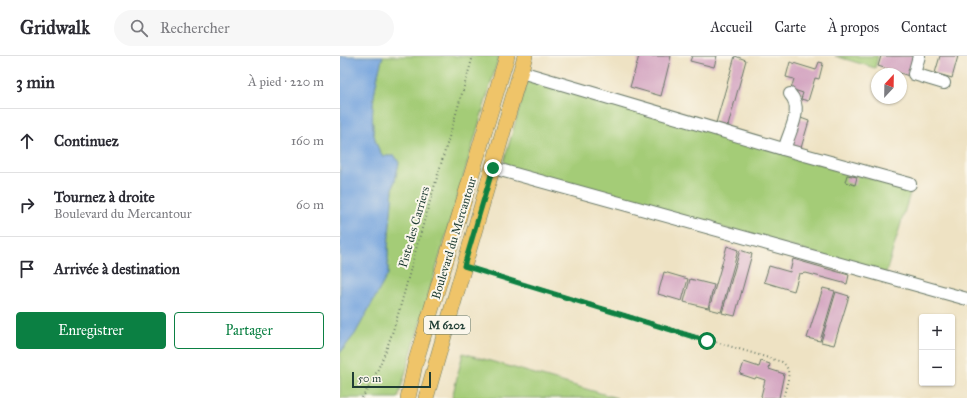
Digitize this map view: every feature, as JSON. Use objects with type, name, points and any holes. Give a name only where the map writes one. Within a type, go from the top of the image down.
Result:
[{"type":"main road","name":"Boulevard du Mercantour","points":[[408,398],[416,364],[507,56]]},
{"type":"main road","name":"Boulevard du Mercantour","points":[[426,398],[526,56]]},
{"type":"main road","points":[[404,398],[416,364]]},
{"type":"lane","points":[[919,56],[914,74],[944,83]]},
{"type":"lane","points":[[521,72],[783,149],[910,184]]},
{"type":"lane","points":[[783,149],[786,144],[797,107],[795,99],[790,94]]},
{"type":"lane","points":[[493,168],[967,299]]},
{"type":"path","name":"Piste des Carriers","points":[[362,398],[370,386],[380,364],[398,313],[473,56]]},
{"type":"path","points":[[464,266],[782,362],[788,367],[789,372],[783,398]]},
{"type":"green space","points":[[383,56],[499,56],[398,398],[340,398],[340,353],[355,334],[388,274],[388,247],[393,189],[399,163],[395,156],[383,156],[377,146],[374,134],[374,93]]},
{"type":"green space","points":[[835,56],[878,56],[875,68]]},
{"type":"green space","points":[[528,79],[911,190],[886,273],[511,169],[504,161]]},
{"type":"green space","points":[[463,353],[617,398],[452,398]]},
{"type":"water","points":[[340,56],[383,56],[374,93],[374,134],[377,146],[383,156],[395,156],[399,163],[393,189],[388,247],[388,274],[355,334],[340,353]]},
{"type":"building","points":[[639,56],[671,56],[661,96],[630,87]]},
{"type":"building","points":[[692,56],[717,56],[714,67],[690,61]]},
{"type":"building","points":[[735,56],[746,60],[728,126],[716,123]]},
{"type":"building","points":[[881,56],[915,56],[909,76],[907,75],[907,68],[884,68],[878,66]]},
{"type":"building","points":[[940,56],[958,56],[952,78],[935,73]]},
{"type":"building","points":[[790,62],[816,70],[819,62],[823,63],[819,79],[815,78],[808,101],[801,99],[803,93],[791,89],[794,79],[786,77]]},
{"type":"building","points":[[798,117],[809,121],[801,148],[790,145]]},
{"type":"building","points":[[847,175],[857,177],[855,185],[845,182]]},
{"type":"building","points":[[727,246],[738,250],[721,312],[709,309]]},
{"type":"building","points":[[740,250],[752,254],[735,316],[722,313]]},
{"type":"building","points":[[793,259],[849,275],[847,284],[806,273],[799,274],[794,291],[764,282],[769,266],[790,272]]},
{"type":"building","points":[[664,272],[688,279],[682,301],[658,294]]},
{"type":"building","points":[[690,279],[714,285],[708,308],[684,302]]},
{"type":"building","points":[[823,288],[835,291],[820,341],[807,338]]},
{"type":"building","points":[[836,292],[849,296],[834,345],[821,342]]},
{"type":"building","points":[[761,361],[770,364],[769,369],[784,374],[779,398],[763,398],[761,396],[765,380],[756,377],[755,379],[740,374],[744,362],[759,367]]},
{"type":"route","points":[[493,168],[464,266],[707,341]]}]
